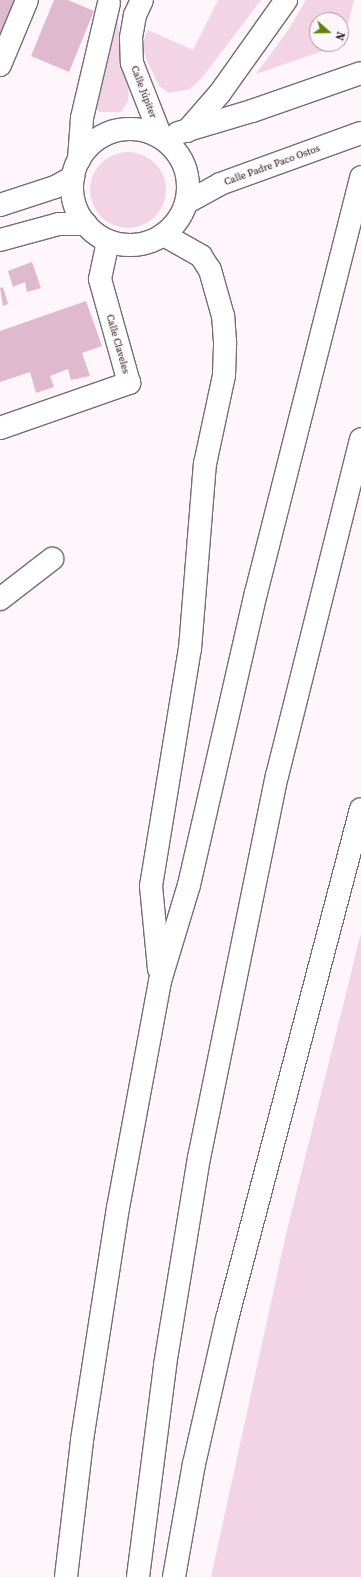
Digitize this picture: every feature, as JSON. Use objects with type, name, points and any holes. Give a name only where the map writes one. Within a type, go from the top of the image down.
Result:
[{"type":"main road","points":[[0,65],[27,0]]},
{"type":"main road","points":[[187,131],[228,82],[286,0]]},
{"type":"main road","points":[[0,205],[55,187],[76,169],[90,145],[106,134],[125,129],[143,130],[161,137],[175,150],[185,166],[189,184],[186,203],[178,221],[164,235],[147,244],[127,246],[108,242],[91,231],[79,216],[72,197],[76,169],[82,118],[105,2],[138,8]]},
{"type":"main road","name":"Calle Júpiter","points":[[138,8],[131,38],[132,63],[161,137]]},
{"type":"main road","points":[[161,137],[187,131],[252,111],[361,73]]},
{"type":"main road","name":"Calle Padre Paco Ostos","points":[[186,203],[220,184],[264,166],[361,133]]},
{"type":"main road","points":[[66,1577],[90,1386],[118,1208],[160,981],[188,885],[256,593],[361,177]]},
{"type":"main road","points":[[0,240],[59,224],[86,224]]},
{"type":"main road","points":[[160,981],[151,886],[190,649],[205,464],[224,375],[225,342],[223,316],[210,270],[201,256],[164,235]]},
{"type":"main road","name":"Calle Claveles","points":[[0,428],[130,383],[100,279],[108,242]]},
{"type":"main road","points":[[138,1577],[165,1365],[199,1158],[277,776],[361,439]]},
{"type":"main road","points":[[0,599],[52,559]]},
{"type":"main road","points":[[174,1577],[194,1464],[234,1289],[361,809]]},
{"type":"shaded area","points":[[218,0],[261,0],[201,79],[190,89],[169,93],[159,86],[147,61],[142,44],[148,30],[193,50]]},
{"type":"shaded area","points":[[306,0],[354,0],[349,20],[349,12],[309,12],[309,52],[320,52],[256,74],[289,29]]},
{"type":"shaded area","points":[[118,20],[121,64],[129,86],[128,101],[121,112],[99,112],[97,108],[114,22]]},
{"type":"shaded area","points":[[128,152],[143,155],[155,163],[163,175],[166,190],[163,205],[155,217],[143,225],[128,228],[113,225],[101,217],[93,205],[90,190],[93,175],[101,163],[113,155]]},
{"type":"shaded area","points":[[361,933],[361,1577],[211,1577],[286,1234]]},
{"type":"building","points":[[0,0],[18,0],[0,42]]},
{"type":"building","points":[[54,0],[68,0],[94,11],[69,72],[31,56]]},
{"type":"building","points":[[32,262],[41,288],[27,292],[25,282],[13,287],[8,271]]},
{"type":"building","points":[[3,287],[8,304],[3,306],[0,288]]},
{"type":"building","points":[[86,301],[102,346],[82,353],[90,376],[71,380],[68,369],[50,376],[54,387],[36,393],[30,372],[0,382],[0,331]]}]
